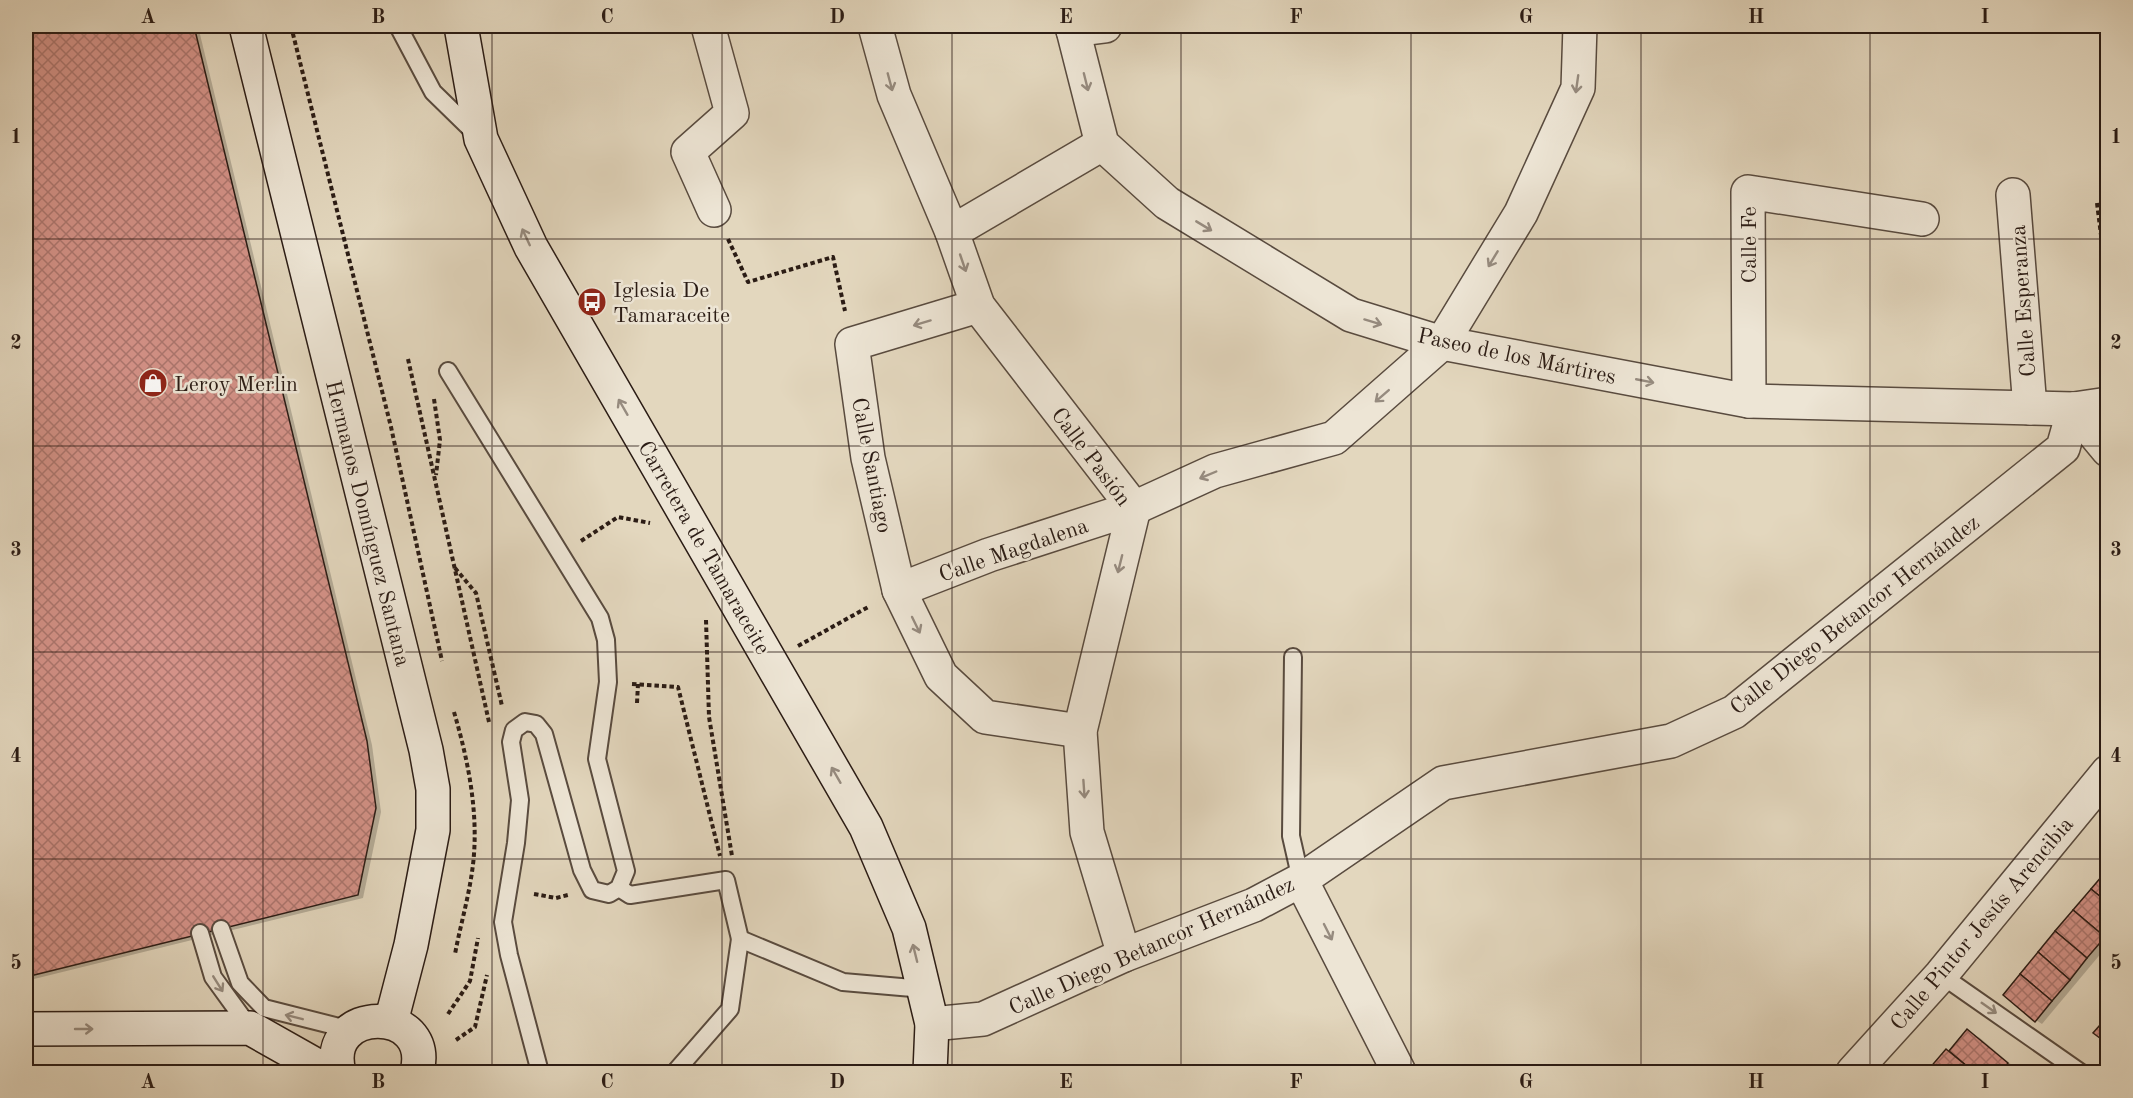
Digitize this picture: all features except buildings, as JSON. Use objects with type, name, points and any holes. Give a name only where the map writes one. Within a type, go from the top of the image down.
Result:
[{"type":"street","name":"Hermanos Domínguez Santana","points":[[246,26],[426,750],[433,789],[433,830],[411,945],[391,1022]]},
{"type":"street","name":"Carretera de Tamaraceite","points":[[461,26],[481,139],[531,247],[866,827],[909,928],[932,1024],[930,1072]]},
{"type":"street","points":[[708,26],[732,113],[688,152],[714,210]]},
{"type":"street","name":"Calle Pasión","points":[[875,26],[894,95],[952,232],[978,306],[1134,508],[1080,731],[1087,832],[1124,955]]},
{"type":"street","points":[[952,232],[1102,144],[1073,28],[1105,26]]},
{"type":"street","name":"Calle Magdalena","points":[[899,590],[989,555],[1134,508],[1215,471],[1334,438],[1442,343],[1521,213],[1578,88],[1580,26]]},
{"type":"street","name":"Paseo de los Mártires","points":[[1102,144],[1167,203],[1351,315],[1442,343],[1749,401],[2074,410],[2108,404]]},
{"type":"street","name":"Calle Fe","points":[[1749,401],[1748,192],[1922,219]]},
{"type":"street","name":"Calle Esperanza","points":[[2013,195],[2030,408]]},
{"type":"street","points":[[852,344],[978,306]]},
{"type":"street","name":"Calle Santiago","points":[[852,344],[867,458],[899,590],[940,676],[985,717],[1080,731]]},
{"type":"street","points":[[2074,410],[2108,450]]},
{"type":"street","name":"Calle Diego Betancor Hernández","points":[[932,1024],[983,1018],[1124,955],[1254,904],[1301,880],[1443,783],[1671,741],[1734,712],[2063,448],[2074,410]]},
{"type":"street","name":"Calle Pintor Jesús Arencibia","points":[[1853,1072],[1941,975],[2108,772]]},
{"type":"street","points":[[1301,880],[1399,1072]]},
{"type":"street","points":[[339,1072],[337,1053],[342,1040],[351,1030],[363,1023],[377,1020],[391,1022],[402,1028],[412,1038],[418,1050],[417,1072]]},
{"type":"street","points":[[26,1029],[250,1028],[328,1072]]},
{"type":"lane","points":[[398,26],[433,92],[481,139]]},
{"type":"lane","points":[[448,371],[600,618],[606,640],[608,682],[597,759],[626,871],[619,888],[609,894],[592,890],[582,870],[544,734],[536,724],[525,722],[514,730],[512,742],[520,800],[516,843],[503,922],[509,955],[540,1072]]},
{"type":"lane","points":[[1293,657],[1291,836],[1301,880]]},
{"type":"lane","points":[[619,888],[630,895],[726,880],[740,939],[730,1009],[675,1072]]},
{"type":"lane","points":[[220,929],[240,983],[264,1008],[351,1030]]},
{"type":"lane","points":[[200,933],[213,977],[250,1028]]},
{"type":"lane","points":[[740,939],[843,982],[924,989]]},
{"type":"lane","points":[[1941,975],[2080,1072]]},
{"type":"path","points":[[2097,203],[2108,291]]},
{"type":"path","points":[[714,210],[748,282],[833,257],[852,344]]},
{"type":"path","points":[[408,359],[491,730]]},
{"type":"path","points":[[433,394],[440,440],[435,479]]},
{"type":"path","points":[[577,544],[618,517],[660,525]]},
{"type":"path","points":[[455,567],[476,593],[506,723],[514,730]]},
{"type":"path","points":[[771,662],[899,590]]},
{"type":"path","points":[[608,682],[678,687],[726,880],[737,876],[728,838],[709,717],[706,623]]},
{"type":"path","points":[[637,703],[638,684]]},
{"type":"path","points":[[523,892],[556,898]]},
{"type":"path","points":[[448,1014],[470,981],[479,935]]},
{"type":"path","points":[[456,1040],[475,1027],[488,970]]},
{"type":"path","points":[[26,1071],[225,1066],[250,1072]]},
{"type":"place","name":"Iglesia De Tamaraceite","points":[[592,302]]},
{"type":"place","name":"Leroy Merlin","points":[[153,383]]}]
